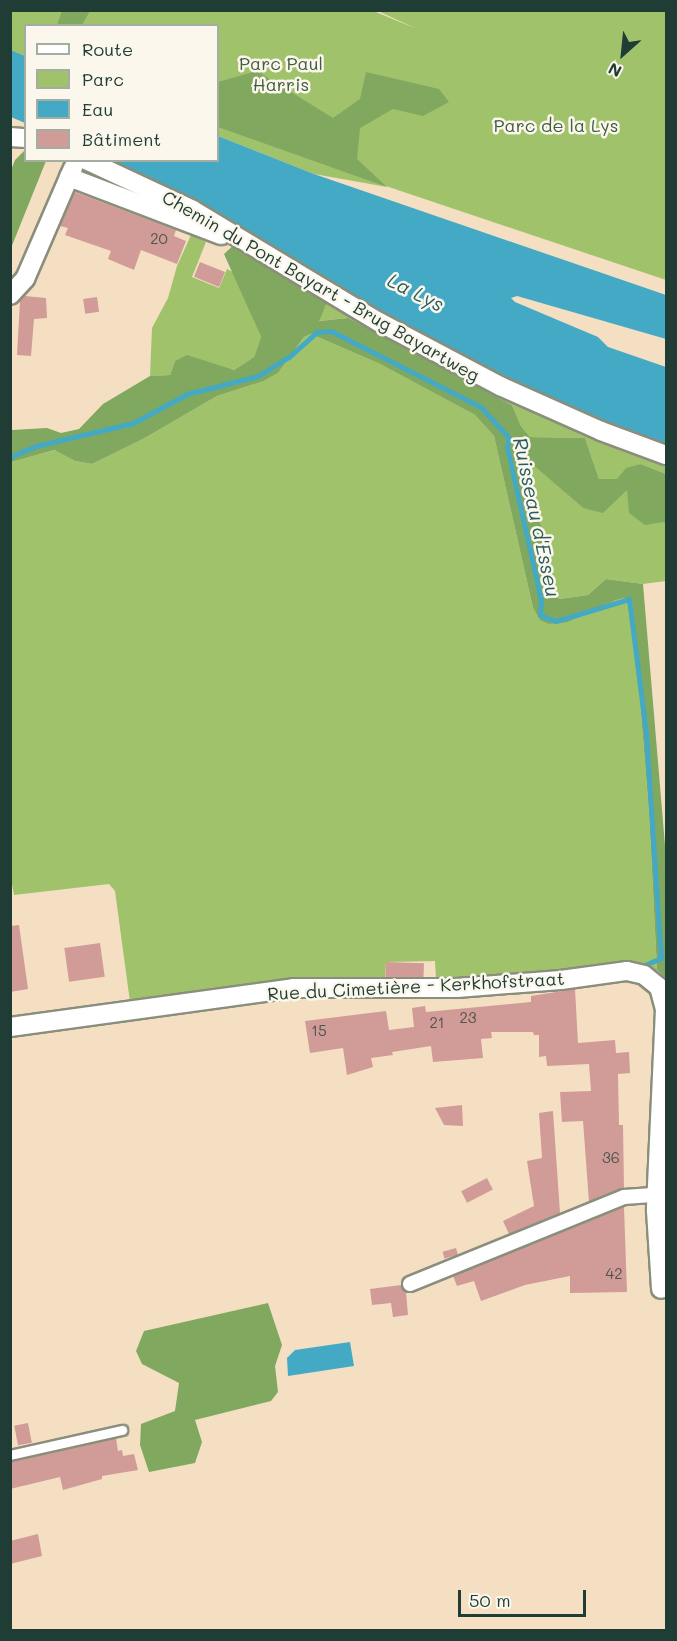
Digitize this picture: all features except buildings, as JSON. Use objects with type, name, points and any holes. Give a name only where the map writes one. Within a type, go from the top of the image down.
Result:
[{"type":"street","name":"Chemin du Pont Bayart - Brug Bayartweg","points":[[90,162],[193,210],[379,322],[491,382],[563,415],[666,455]]},
{"type":"street","points":[[10,295],[25,279],[73,169],[219,235],[237,236]]},
{"type":"street","name":"Rue du Cimetière - Kerkhofstraat","points":[[10,1027],[293,988],[457,988],[561,980],[627,971],[651,979],[659,987],[664,1001],[662,1168]]},
{"type":"street","points":[[661,1288],[656,1195],[662,1168]]},
{"type":"street","points":[[410,1284],[624,1197],[656,1195]]},
{"type":"lane","points":[[10,1455],[122,1430]]},
{"type":"green space","points":[[62,10],[90,11],[83,24],[57,24]]},
{"type":"green space","name":"Parc de la Lys","points":[[371,10],[417,29],[378,11],[666,11],[666,280],[374,182],[387,187],[314,174],[219,136],[219,24],[24,24],[24,56],[11,50],[10,11]]},
{"type":"green space","points":[[257,71],[333,118],[360,99],[366,72],[439,89],[449,102],[423,116],[393,109],[360,128],[357,159],[387,187],[219,127],[219,82]]},
{"type":"green space","points":[[24,151],[24,162],[46,162],[11,248],[11,170],[15,160]]},
{"type":"green space","points":[[191,235],[206,242],[192,277],[219,288],[227,269],[233,272],[261,337],[254,357],[234,370],[175,361],[170,375],[150,376],[152,328],[168,298],[177,266]]},
{"type":"green space","points":[[237,242],[328,300],[319,321],[348,318],[512,405],[521,426],[530,437],[585,438],[599,479],[617,479],[626,468],[641,464],[666,474],[666,524],[663,522],[645,525],[629,513],[627,490],[603,513],[583,508],[516,450],[542,528],[551,587],[559,599],[588,595],[606,579],[643,584],[666,857],[666,978],[657,970],[649,812],[632,602],[625,598],[616,600],[568,622],[549,624],[540,620],[533,608],[494,436],[475,415],[380,364],[311,334],[304,337],[278,373],[264,381],[217,396],[143,439],[92,464],[75,461],[55,450],[11,462],[12,430],[47,428],[61,433],[79,429],[103,404],[150,376],[170,375],[175,361],[187,355],[234,370],[254,357],[261,337],[224,254]]},
{"type":"green space","points":[[328,300],[592,418],[666,446],[666,474],[641,464],[618,479],[599,479],[585,438],[530,437],[521,426],[512,405],[348,318],[318,321]]},
{"type":"green space","points":[[311,334],[380,364],[475,415],[494,436],[533,608],[540,620],[568,622],[616,600],[625,598],[632,602],[649,812],[657,970],[629,962],[495,979],[436,979],[435,961],[386,962],[385,977],[295,977],[130,1002],[115,891],[109,884],[14,895],[10,873],[10,462],[56,450],[75,461],[92,464],[143,439],[217,396],[264,381],[278,373],[304,337]]},
{"type":"green space","points":[[515,448],[583,508],[627,489],[666,524],[666,581],[643,584],[606,579],[588,595],[559,599],[551,587],[542,528]]},
{"type":"green space","points":[[268,1303],[282,1345],[275,1366],[278,1392],[271,1401],[195,1420],[202,1442],[195,1463],[149,1472],[140,1445],[141,1424],[175,1411],[179,1383],[142,1364],[136,1351],[144,1331]]},
{"type":"water","points":[[11,50],[24,56],[24,123],[11,117]]},
{"type":"water","name":"La Lys","points":[[219,136],[314,174],[666,295],[666,339],[517,296],[511,298],[515,302],[598,337],[608,347],[666,367],[666,446],[592,418],[444,351],[373,312],[269,245],[164,187],[109,162],[219,162]]},
{"type":"water","points":[[350,1342],[354,1366],[288,1376],[287,1358],[295,1350]]},
{"type":"waterway","name":"Ruisseau d'Esseu","points":[[10,457],[36,446],[133,423],[187,394],[258,376],[289,357],[317,332],[331,331],[481,407],[509,438],[507,447],[541,600],[540,615],[556,621],[629,599],[646,734],[661,958],[642,966]]},
{"type":"park label","name":"Parc Paul Harris","points":[[281,74]]}]
